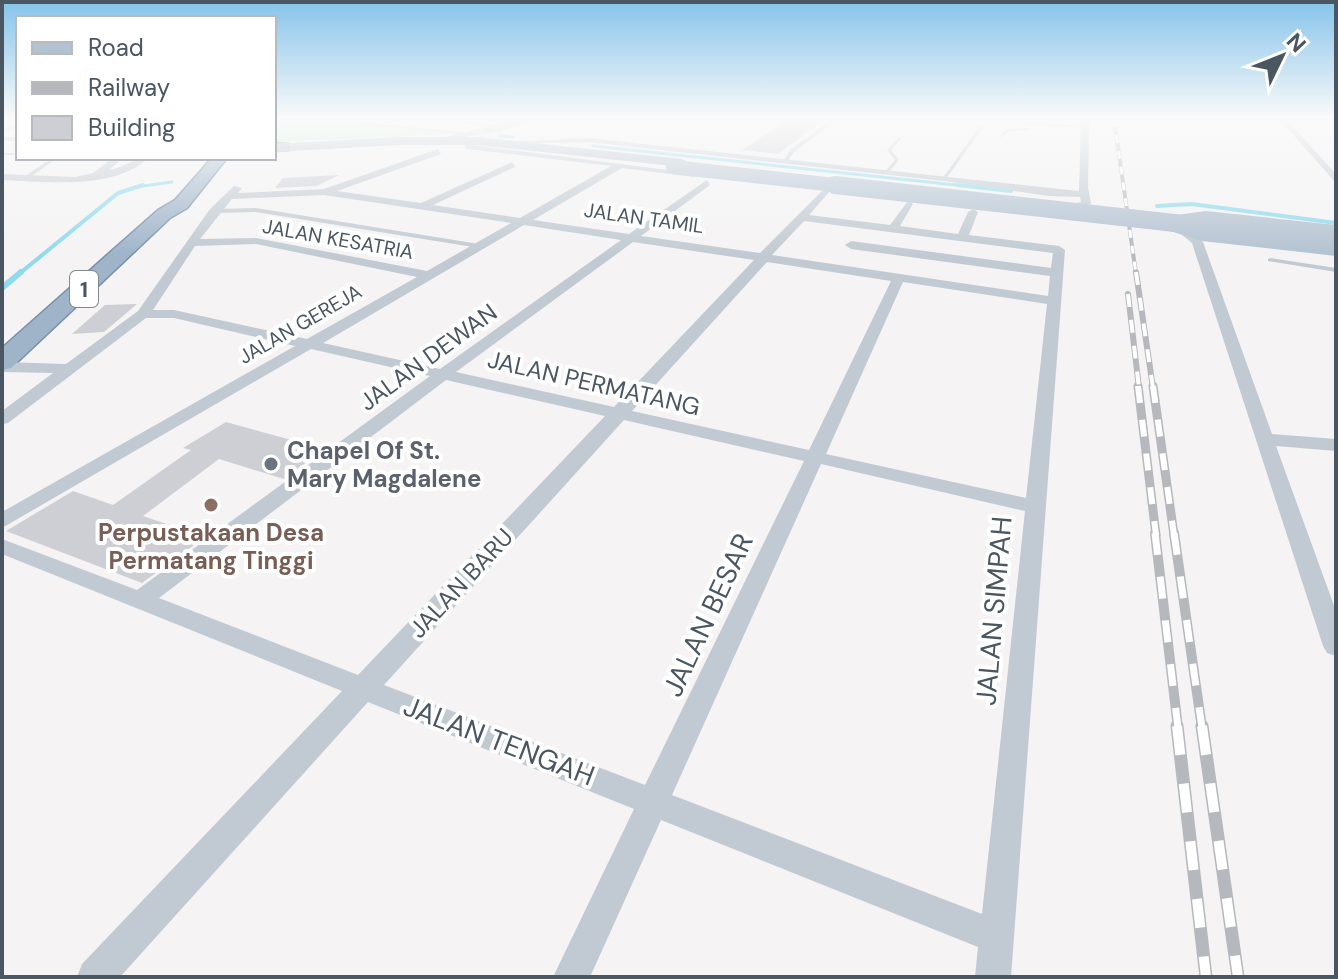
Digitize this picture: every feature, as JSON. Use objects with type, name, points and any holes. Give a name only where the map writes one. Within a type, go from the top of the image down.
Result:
[{"type":"highway","name":"1","points":[[2,364],[164,214],[181,204],[210,165]]},
{"type":"main road","points":[[678,165],[1336,236]]},
{"type":"main road","points":[[1336,236],[1193,216],[1175,220],[1176,227],[1185,232],[1221,239],[1336,250]]},
{"type":"street","points":[[92,176],[109,165]]},
{"type":"street","points":[[2,177],[75,180],[128,170],[135,165]]},
{"type":"street","points":[[324,192],[390,165]]},
{"type":"street","points":[[421,207],[512,165]]},
{"type":"street","points":[[620,165],[1021,213],[1051,204],[1085,205],[1084,165]]},
{"type":"street","name":"JALAN GEREJA","points":[[2,521],[306,343],[620,165]]},
{"type":"street","points":[[819,165],[1033,191],[1083,194]]},
{"type":"street","points":[[1322,165],[1336,180]]},
{"type":"street","name":"JALAN DEWAN","points":[[140,600],[443,374],[707,183]]},
{"type":"street","name":"JALAN BARU","points":[[95,977],[826,190]]},
{"type":"street","points":[[1033,191],[1051,204]]},
{"type":"street","name":"JALAN TAMIL","points":[[2,419],[143,314],[214,211],[232,192],[324,192],[1054,301]]},
{"type":"street","points":[[893,229],[908,204]]},
{"type":"street","points":[[962,238],[973,212]]},
{"type":"street","points":[[801,217],[962,238],[1058,261]]},
{"type":"street","points":[[835,269],[864,225]]},
{"type":"street","points":[[1185,232],[1197,242],[1336,646]]},
{"type":"street","name":"JALAN KESATRIA","points":[[192,243],[256,241],[428,275]]},
{"type":"street","points":[[851,245],[1058,261]]},
{"type":"street","name":"JALAN SIMPAH","points":[[993,977],[1033,506],[1058,261]]},
{"type":"street","name":"JALAN BESAR","points":[[571,977],[899,278]]},
{"type":"street","name":"JALAN PERMATANG","points":[[143,314],[174,314],[1033,506]]},
{"type":"street","points":[[2,364],[68,369]]},
{"type":"street","points":[[1264,439],[1336,445]]},
{"type":"street","name":"JALAN TENGAH","points":[[2,546],[996,937]]},
{"type":"lane","points":[[26,178],[45,165]]},
{"type":"lane","points":[[886,172],[893,165]]},
{"type":"lane","points":[[944,178],[954,165]]},
{"type":"lane","points":[[214,211],[256,210],[479,246]]},
{"type":"lane","points":[[1270,260],[1336,270]]},
{"type":"building","points":[[339,175],[317,186],[275,188],[283,178]]},
{"type":"building","points":[[137,304],[104,332],[72,334],[105,305]]},
{"type":"building","points":[[226,422],[324,449],[284,479],[219,459],[143,516],[205,537],[142,583],[6,531],[73,491],[113,505],[191,450],[183,448]]},
{"type":"waterway","points":[[767,165],[975,187]]},
{"type":"waterway","points":[[137,187],[172,182]]},
{"type":"waterway","points":[[137,187],[143,185]]},
{"type":"waterway","points":[[957,185],[975,187]]},
{"type":"waterway","points":[[19,274],[118,193],[137,187]]},
{"type":"waterway","points":[[975,187],[1011,191]]},
{"type":"waterway","points":[[1157,206],[1192,204],[1336,223]]},
{"type":"waterway","points":[[2,288],[21,272]]},
{"type":"railway","points":[[1120,165],[1136,274]]},
{"type":"railway","points":[[1136,272],[1153,388]]},
{"type":"railway","points":[[1128,294],[1139,388]]},
{"type":"railway","points":[[1138,386],[1156,535]]},
{"type":"railway","points":[[1153,386],[1174,535]]},
{"type":"railway","points":[[1155,533],[1178,728]]},
{"type":"railway","points":[[1174,533],[1202,728]]},
{"type":"railway","points":[[1177,726],[1206,977]]},
{"type":"railway","points":[[1202,726],[1238,977]]},
{"type":"place","name":"Chapel Of St. Mary Magdalene","points":[[271,464]]},
{"type":"place","name":"Perpustakaan Desa Permatang Tinggi","points":[[211,505]]}]
